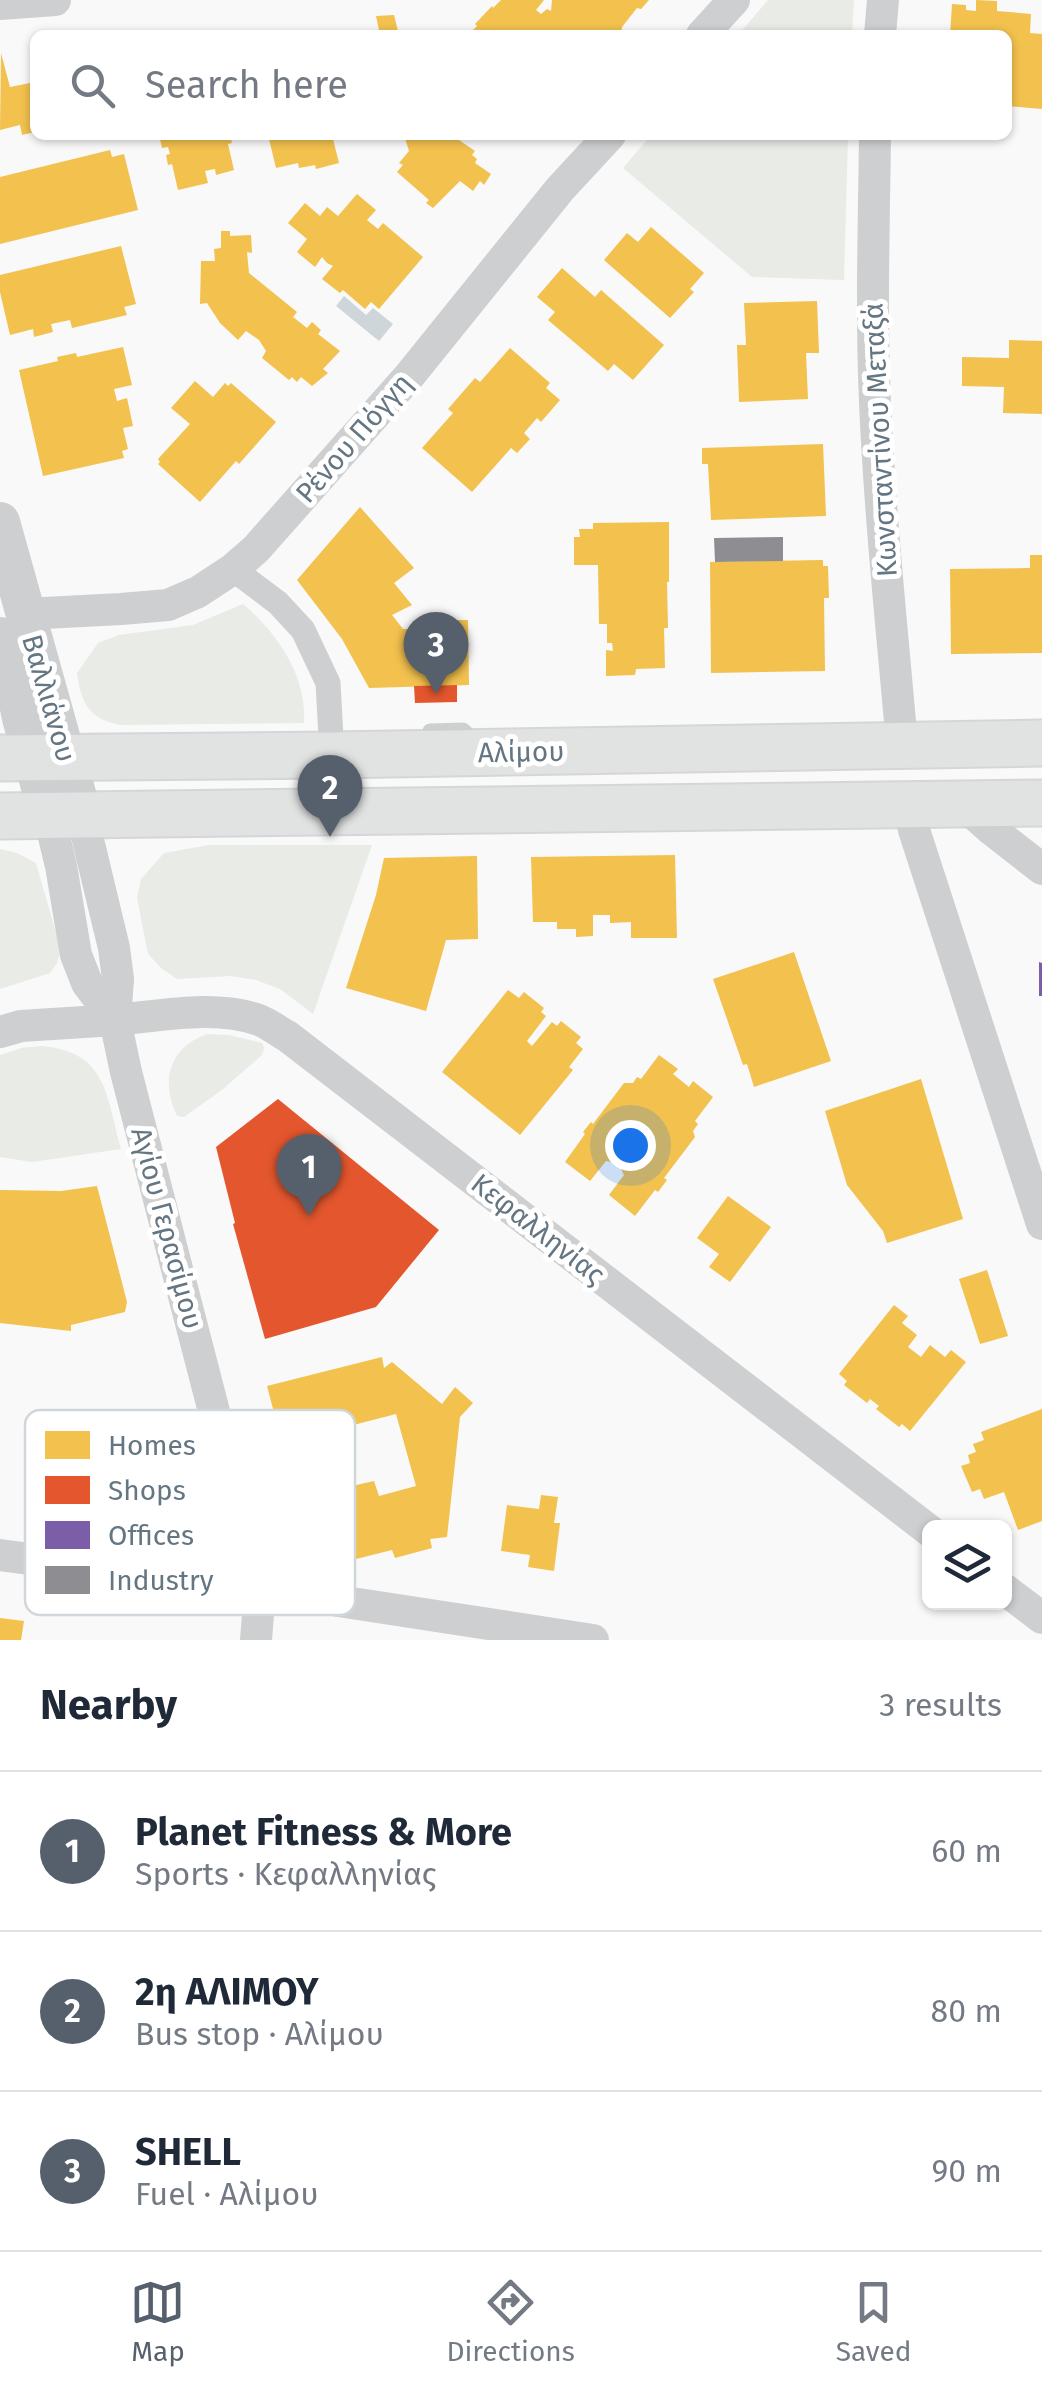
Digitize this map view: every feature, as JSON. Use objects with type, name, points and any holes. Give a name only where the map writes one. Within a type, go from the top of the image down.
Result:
[{"type":"main road","name":"Αλίμου","points":[[33,757],[332,756],[394,743],[488,752],[1042,743]]},
{"type":"main road","name":"Αλίμου","points":[[0,816],[1042,802]]},
{"type":"street","points":[[0,4],[55,0]]},
{"type":"street","points":[[707,30],[734,0]]},
{"type":"street","points":[[880,30],[882,0]]},
{"type":"street","name":"Ρένου Πόγγη","points":[[8,621],[168,604],[198,592],[256,550],[410,375],[560,188],[605,140]]},
{"type":"street","name":"Κωνσταντίνου Μεταξά","points":[[875,140],[875,402],[902,744]]},
{"type":"street","name":"Βαλλιάνου","points":[[0,522],[8,650],[22,718],[33,757],[65,816]]},
{"type":"street","points":[[232,569],[278,603],[303,630],[328,683],[332,756]]},
{"type":"street","points":[[909,804],[920,849],[1042,1224]]},
{"type":"street","points":[[963,804],[1042,869]]},
{"type":"street","points":[[65,816],[62,866],[76,955],[87,984],[115,1020]]},
{"type":"street","name":"Αγίου Γερασίμου","points":[[65,816],[114,948],[118,979],[115,1020],[214,1410]]},
{"type":"street","name":"Κεφαλληνίας","points":[[0,1032],[21,1026],[200,1013],[258,1020],[287,1036],[922,1525]]},
{"type":"street","points":[[0,1554],[25,1557]]},
{"type":"street","points":[[1012,1595],[1042,1618]]},
{"type":"street","points":[[355,1604],[593,1640]]},
{"type":"street","name":"Αγίου Γερασίμου","points":[[256,1640],[258,1615]]},
{"type":"shaded area","points":[[768,0],[854,0],[852,30],[742,30]]},
{"type":"shaded area","points":[[647,140],[848,140],[844,280],[752,277],[623,168]]},
{"type":"shaded area","points":[[344,296],[366,315],[373,308],[393,324],[379,341],[336,306]]},
{"type":"shaded area","points":[[243,604],[288,657],[301,689],[304,723],[122,725],[102,719],[89,709],[77,673],[98,643],[119,635],[193,625]]},
{"type":"shaded area","points":[[209,845],[372,845],[313,1014],[280,989],[256,980],[230,976],[177,979],[148,954],[137,898],[141,879],[164,853]]},
{"type":"shaded area","points":[[0,849],[36,863],[61,950],[50,973],[0,989]]},
{"type":"shaded area","points":[[207,1034],[262,1043],[262,1055],[184,1117],[177,1116],[169,1090],[171,1067],[184,1048]]},
{"type":"shaded area","points":[[42,1046],[64,1050],[92,1067],[107,1095],[121,1149],[32,1162],[0,1157],[0,1055]]},
{"type":"building: Homes","points":[[501,0],[544,0],[536,10],[541,14],[547,9],[551,11],[552,0],[649,0],[641,9],[637,8],[622,30],[473,30]]},
{"type":"building: Homes","points":[[976,0],[997,1],[997,11],[1031,14],[1030,33],[1042,34],[1042,109],[1012,106],[1012,30],[950,30],[952,4],[976,11]]},
{"type":"building: Homes","points":[[394,15],[398,30],[379,30],[376,16]]},
{"type":"building: Homes","points":[[1,53],[10,87],[30,83],[30,133],[22,135],[20,125],[0,130]]},
{"type":"building: Homes","points":[[160,140],[231,140],[228,144],[234,170],[216,175],[215,169],[205,171],[208,183],[178,190],[172,164],[168,165],[168,147],[162,148]]},
{"type":"building: Homes","points":[[269,140],[333,140],[339,163],[316,169],[315,165],[299,168],[298,163],[276,168]]},
{"type":"building: Homes","points":[[406,140],[459,140],[475,151],[475,163],[491,174],[484,185],[480,181],[473,191],[460,181],[433,208],[397,172],[409,151]]},
{"type":"building: Homes","points":[[110,150],[112,157],[124,154],[138,210],[0,244],[0,177]]},
{"type":"building: Homes","points":[[357,194],[376,210],[367,220],[378,229],[383,223],[423,257],[379,309],[371,302],[365,309],[322,279],[333,266],[322,257],[315,267],[297,252],[307,239],[288,223],[305,203],[320,216],[327,207],[338,216]]},
{"type":"building: Homes","points":[[651,227],[704,273],[690,289],[694,292],[670,318],[604,260],[627,233],[638,242]]},
{"type":"building: Homes","points":[[221,231],[230,231],[230,236],[251,235],[252,253],[247,252],[249,273],[297,312],[293,317],[307,328],[312,322],[321,330],[318,334],[340,351],[323,369],[328,373],[312,386],[301,377],[297,382],[292,377],[289,380],[262,358],[266,351],[259,340],[246,331],[238,340],[207,303],[200,304],[201,261],[215,261],[214,249],[221,248]]},
{"type":"building: Homes","points":[[121,246],[136,304],[124,307],[127,315],[72,328],[70,320],[51,324],[53,332],[34,337],[33,329],[10,335],[0,275]]},
{"type":"building: Homes","points":[[562,268],[595,297],[601,290],[664,345],[633,380],[614,364],[608,371],[548,320],[555,312],[537,297]]},
{"type":"building: Homes","points":[[817,301],[819,353],[806,353],[808,399],[739,402],[737,345],[746,345],[744,303]]},
{"type":"building: Homes","points":[[1009,340],[1042,341],[1042,414],[1003,413],[1004,387],[962,386],[962,357],[1009,358]]},
{"type":"building: Homes","points":[[123,347],[132,385],[114,389],[117,401],[127,398],[133,426],[123,428],[128,449],[122,451],[124,458],[43,476],[19,370],[58,361],[57,357]]},
{"type":"building: Homes","points":[[510,348],[550,383],[546,388],[560,400],[541,422],[537,418],[524,433],[530,439],[517,453],[511,448],[472,492],[422,448],[453,413],[448,409],[475,378],[480,382]]},
{"type":"building: Homes","points":[[195,381],[213,397],[225,383],[231,383],[276,422],[200,502],[158,464],[158,459],[190,424],[171,408]]},
{"type":"building: Homes","points":[[823,444],[826,516],[711,520],[708,464],[702,464],[702,448]]},
{"type":"building: Homes","points":[[360,507],[414,568],[394,583],[412,605],[392,615],[403,629],[436,625],[435,620],[468,620],[469,685],[369,688],[342,639],[297,580]]},
{"type":"building: Homes","points":[[669,522],[665,668],[606,676],[606,650],[613,651],[612,643],[607,643],[607,624],[599,624],[598,565],[574,565],[574,537],[580,537],[579,529],[593,529],[593,523]]},
{"type":"building: Homes","points":[[1030,555],[1042,555],[1042,653],[951,654],[950,569],[1030,568]]},
{"type":"building: Homes","points":[[823,560],[823,566],[828,566],[829,598],[824,598],[825,671],[711,673],[710,562]]},
{"type":"building: Homes","points":[[675,855],[677,938],[631,938],[631,922],[610,923],[610,915],[593,915],[593,936],[576,937],[576,929],[557,929],[557,922],[533,922],[531,857]]},
{"type":"building: Homes","points":[[477,856],[478,939],[446,940],[426,1011],[346,988],[384,858]]},
{"type":"building: Homes","points":[[794,952],[831,1061],[754,1087],[713,979]]},
{"type":"building: Homes","points":[[508,990],[519,998],[524,992],[544,1008],[541,1012],[546,1016],[527,1041],[532,1046],[552,1022],[557,1026],[561,1021],[581,1037],[576,1043],[583,1049],[569,1067],[573,1070],[520,1135],[442,1072]]},
{"type":"building: Homes","points":[[659,1055],[678,1069],[673,1074],[689,1087],[693,1081],[713,1097],[695,1121],[695,1137],[664,1178],[667,1180],[635,1216],[609,1195],[624,1175],[623,1165],[617,1159],[606,1161],[590,1181],[565,1162],[583,1132],[624,1083],[641,1079]]},
{"type":"building: Homes","points":[[921,1079],[963,1219],[887,1243],[883,1231],[847,1185],[825,1111]]},
{"type":"building: Homes","points":[[97,1186],[127,1302],[125,1312],[71,1325],[71,1331],[0,1323],[0,1190],[61,1191]]},
{"type":"building: Homes","points":[[728,1196],[771,1227],[730,1282],[709,1267],[719,1254],[697,1238]]},
{"type":"building: Homes","points":[[987,1270],[1008,1336],[980,1344],[959,1279]]},
{"type":"building: Homes","points":[[894,1305],[908,1316],[902,1323],[917,1335],[908,1347],[921,1357],[930,1345],[945,1357],[951,1350],[966,1362],[910,1431],[876,1409],[879,1406],[870,1399],[867,1403],[844,1385],[847,1381],[839,1374]]},
{"type":"building: Homes","points":[[382,1357],[384,1368],[392,1362],[442,1404],[455,1387],[473,1403],[460,1417],[447,1537],[430,1539],[432,1548],[395,1558],[392,1550],[356,1559],[355,1485],[374,1481],[379,1496],[416,1486],[396,1414],[355,1425],[355,1410],[273,1410],[267,1386]]},
{"type":"building: Homes","points":[[1042,1409],[1042,1521],[1018,1530],[1004,1492],[984,1499],[980,1489],[972,1492],[961,1466],[970,1463],[968,1455],[976,1452],[973,1444],[984,1440],[981,1432]]},
{"type":"building: Homes","points":[[541,1495],[558,1497],[554,1523],[560,1523],[554,1571],[528,1567],[530,1555],[501,1551],[507,1505],[539,1509]]},
{"type":"building: Homes","points":[[0,1618],[24,1621],[21,1640],[0,1640]]},
{"type":"building: Shops","points":[[457,685],[457,702],[415,703],[414,686]]},
{"type":"building: Shops","points":[[278,1099],[439,1230],[376,1307],[265,1339],[216,1147]]},
{"type":"building: Offices","points":[[1039,962],[1042,963],[1042,996],[1039,996]]},
{"type":"building: Industry","points":[[783,537],[783,561],[715,562],[714,538]]},
{"type":"place","name":"SHELL","points":[[436,694]]},
{"type":"place","name":"2η ΑΛΙΜΟΥ","points":[[330,837]]},
{"type":"place","name":"Planet Fitness & More","points":[[309,1216]]}]
